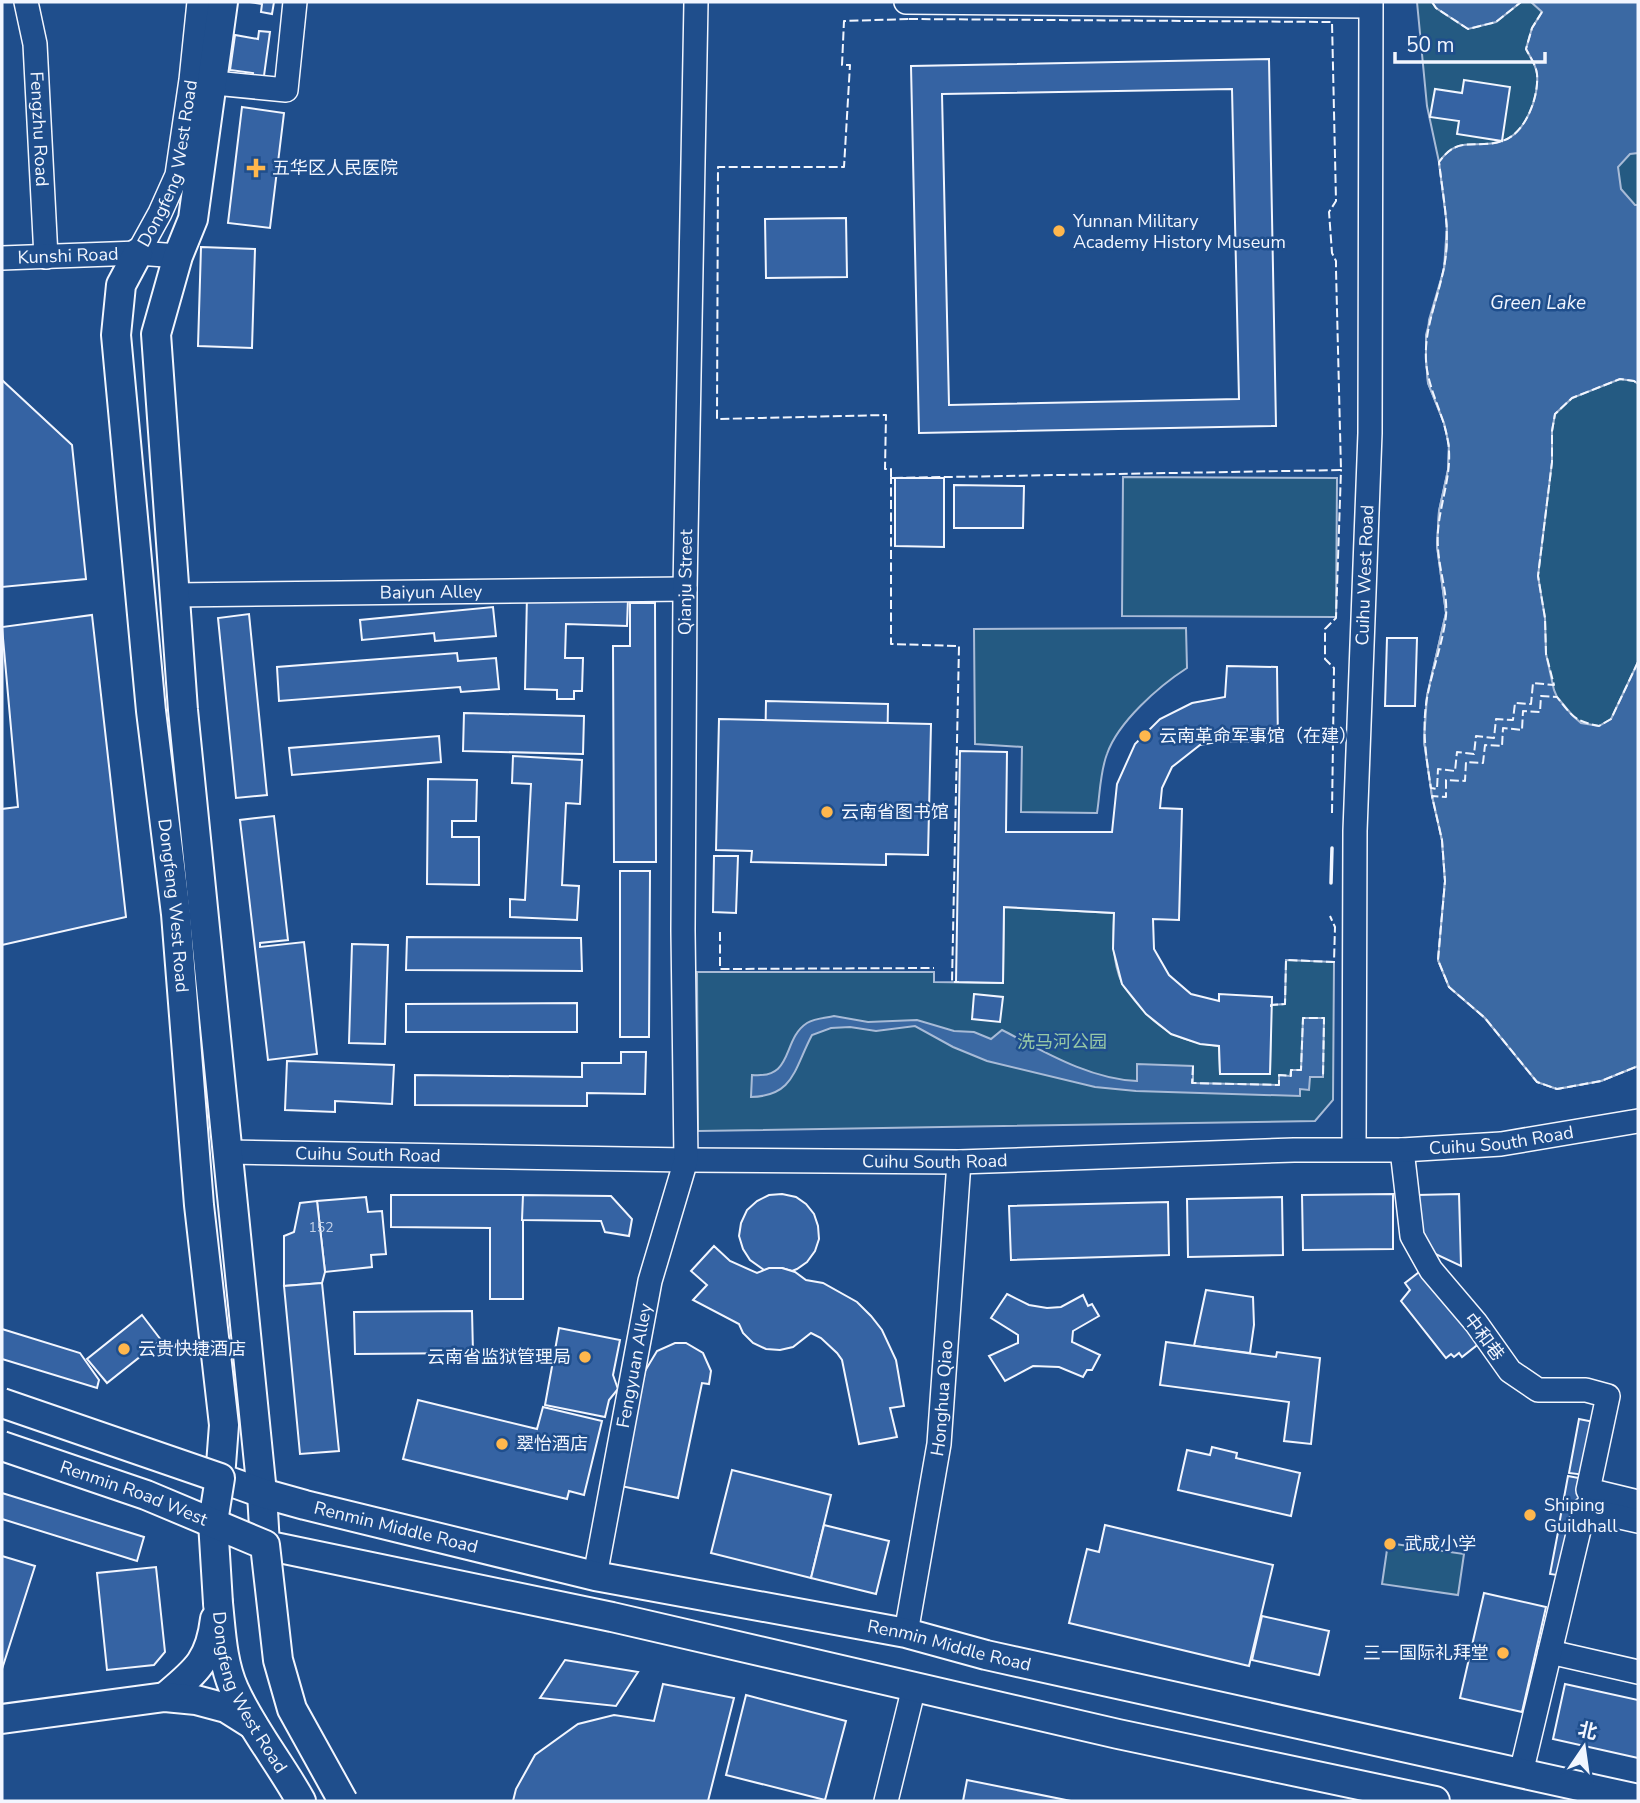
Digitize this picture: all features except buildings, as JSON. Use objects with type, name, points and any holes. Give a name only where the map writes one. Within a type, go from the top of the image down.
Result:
[{"type":"main road","name":"Dongfeng West Road","points":[[223,2],[202,81],[193,219],[178,256],[156,334],[184,723],[278,1660],[292,1709],[343,1801]]},
{"type":"main road","name":"Dongfeng West Road","points":[[138,253],[121,285],[116,334],[151,711],[176,914],[199,1205],[224,1425],[213,1522],[218,1603],[225,1659],[233,1687],[253,1725],[302,1801]]},
{"type":"main road","points":[[2,1403],[262,1493]]},
{"type":"main road","name":"Renmin Road West","points":[[2,1446],[146,1494],[265,1545]]},
{"type":"main road","name":"Renmin Middle Road","points":[[262,1493],[590,1574],[906,1633],[986,1655],[1638,1799]]},
{"type":"main road","points":[[265,1545],[612,1616],[1118,1734],[1436,1801]]},
{"type":"main road","points":[[165,1697],[197,1670],[212,1644],[218,1603]]},
{"type":"main road","points":[[2,1719],[165,1697],[196,1700],[226,1708],[253,1725]]},
{"type":"street","name":"Fengzhu Road","points":[[26,2],[35,44],[46,257]]},
{"type":"street","name":"Dongfeng West Road","points":[[138,253],[160,214],[177,175],[202,81],[199,2]]},
{"type":"street","points":[[202,81],[286,90],[295,2]]},
{"type":"street","name":"Qianju Street","points":[[686,1160],[683,944],[685,589],[696,2]]},
{"type":"street","points":[[906,2],[1370,4]]},
{"type":"street","name":"Cuihu West Road","points":[[1354,1149],[1355,831],[1370,433],[1370,4]]},
{"type":"street","name":"Kunshi Road","points":[[2,258],[138,253],[178,256]]},
{"type":"street","name":"Baiyun Alley","points":[[175,595],[685,589]]},
{"type":"street","name":"Cuihu South Road","points":[[228,1152],[959,1162],[1354,1149],[1402,1150],[1501,1144],[1638,1121]]},
{"type":"street","name":"中和巷","points":[[1402,1150],[1412,1236],[1431,1270],[1476,1323],[1510,1371],[1538,1390],[1586,1390],[1608,1396],[1588,1490],[1638,1502]]},
{"type":"street","name":"Fengyuan Alley","points":[[590,1574],[650,1281],[686,1160]]},
{"type":"street","name":"Honghua Qiao","points":[[906,1633],[939,1444],[959,1162]]},
{"type":"street","points":[[1521,1773],[1584,1509],[1638,1521]]},
{"type":"street","points":[[1550,1652],[1638,1672]]},
{"type":"street","points":[[886,1801],[914,1687]]},
{"type":"green space","name":"Green Lake","points":[[1417,2],[1638,2],[1638,1066],[1601,1081],[1557,1089],[1537,1082],[1485,1018],[1449,987],[1438,960],[1445,881],[1442,840],[1424,741],[1427,696],[1446,613],[1437,546],[1439,511],[1448,470],[1449,445],[1444,423],[1428,383],[1426,359],[1429,320],[1444,269],[1447,225],[1439,162],[1427,106]]},
{"type":"green space","points":[[1123,477],[1337,478],[1336,617],[1122,616]]},
{"type":"green space","points":[[1186,628],[1187,668],[1141,706],[1112,742],[1103,768],[1097,813],[1021,812],[1022,747],[975,744],[974,629]]},
{"type":"green space","name":"洗马河公园","points":[[1004,907],[1114,913],[1115,957],[1122,983],[1144,1011],[1162,1027],[1194,1042],[1219,1046],[1220,1074],[1270,1074],[1271,1005],[1285,1004],[1286,960],[1334,962],[1333,1100],[1315,1121],[698,1131],[697,972],[934,972],[934,982],[1003,983]]},
{"type":"green space","points":[[1388,1543],[1464,1554],[1458,1595],[1382,1584]]},
{"type":"water","points":[[1432,2],[1521,2],[1496,22],[1468,29],[1436,8]]},
{"type":"water","name":"Green Lake","points":[[1531,2],[1638,2],[1638,153],[1630,154],[1618,167],[1621,189],[1638,205],[1638,384],[1620,379],[1572,398],[1555,414],[1538,576],[1545,618],[1546,654],[1554,690],[1557,697],[1581,723],[1599,726],[1611,719],[1638,662],[1638,1066],[1601,1081],[1557,1089],[1537,1082],[1485,1018],[1449,987],[1438,960],[1445,881],[1442,840],[1424,741],[1427,696],[1446,613],[1437,546],[1439,511],[1448,470],[1449,445],[1444,423],[1428,383],[1426,359],[1426,335],[1444,269],[1447,246],[1439,162],[1446,153],[1461,145],[1502,141],[1518,131],[1524,123],[1533,103],[1537,83],[1535,67],[1526,49],[1532,28],[1542,12]]},
{"type":"water","points":[[834,1016],[868,1022],[917,1020],[954,1031],[974,1032],[991,1039],[1002,1030],[1067,1063],[1119,1079],[1137,1081],[1137,1064],[1193,1066],[1193,1083],[1279,1085],[1279,1075],[1290,1076],[1291,1070],[1301,1070],[1303,1018],[1324,1018],[1323,1077],[1310,1077],[1309,1090],[1300,1089],[1300,1096],[1136,1091],[1095,1087],[987,1061],[953,1047],[915,1026],[876,1031],[850,1027],[831,1028],[812,1035],[796,1069],[784,1086],[776,1092],[751,1097],[752,1075],[766,1075],[775,1071],[786,1057],[799,1030],[810,1021]]},
{"type":"fence","points":[[1432,2],[1436,8],[1468,29],[1496,22],[1521,2]]},
{"type":"fence","points":[[1542,12],[1532,28],[1526,49],[1535,67],[1537,83],[1533,103],[1524,123],[1518,131],[1502,141],[1461,145],[1446,153],[1439,162],[1447,241],[1429,325],[1426,361],[1446,432],[1449,468],[1438,534],[1446,616],[1425,717],[1431,788],[1437,789],[1438,769],[1455,771],[1457,752],[1474,754],[1476,736],[1494,738],[1496,719],[1513,720],[1515,703],[1531,704],[1533,683],[1554,685],[1546,654],[1545,618],[1538,576],[1555,414],[1572,398],[1620,379],[1638,384]]},
{"type":"fence","points":[[909,19],[1332,22],[1336,201],[1329,212],[1332,253],[1336,261],[1341,470],[891,478],[891,469],[885,469],[886,415],[717,419],[718,167],[844,167],[850,65],[842,65],[844,21],[909,19]]},
{"type":"fence","points":[[1332,813],[1334,668],[1325,659],[1325,629],[1336,618],[1341,470],[1338,470]]},
{"type":"fence","points":[[894,478],[891,478],[891,644],[959,646],[952,982],[959,982]]},
{"type":"fence","points":[[1638,662],[1611,719],[1599,726],[1584,722],[1570,713],[1557,697],[1541,696],[1540,712],[1523,711],[1522,730],[1503,728],[1502,746],[1485,745],[1483,763],[1466,762],[1465,781],[1446,780],[1446,797],[1432,796],[1442,840],[1445,881],[1438,960],[1449,987],[1485,1018],[1537,1082],[1557,1089],[1601,1081],[1638,1066]]},
{"type":"fence","points":[[1271,1007],[1285,1004],[1286,960],[1334,962],[1335,927],[1330,916]]},
{"type":"fence","points":[[720,932],[720,969],[934,968]]},
{"type":"fence","points":[[1193,1066],[1192,1083],[1279,1085],[1279,1075],[1291,1076],[1291,1070],[1301,1070],[1303,1018],[1324,1018],[1323,1077]]},
{"type":"wall","points":[[1331,883],[1332,848]]},
{"type":"place","name":"五华区人民医院","points":[[256,168]]},
{"type":"place","name":"Yunnan Military Academy History Museum","points":[[1059,231]]},
{"type":"place","name":"云南革命军事馆（在建）","points":[[1145,736]]},
{"type":"place","name":"云南省图书馆","points":[[827,812]]},
{"type":"place","name":"云贵快捷酒店","points":[[124,1349]]},
{"type":"place","name":"云南省监狱管理局","points":[[585,1357]]},
{"type":"place","name":"翠怡酒店","points":[[502,1444]]},
{"type":"place","name":"Shiping Guildhall","points":[[1530,1515]]},
{"type":"place","name":"武成小学","points":[[1390,1544]]},
{"type":"place","name":"三一国际礼拜堂","points":[[1503,1653]]}]
